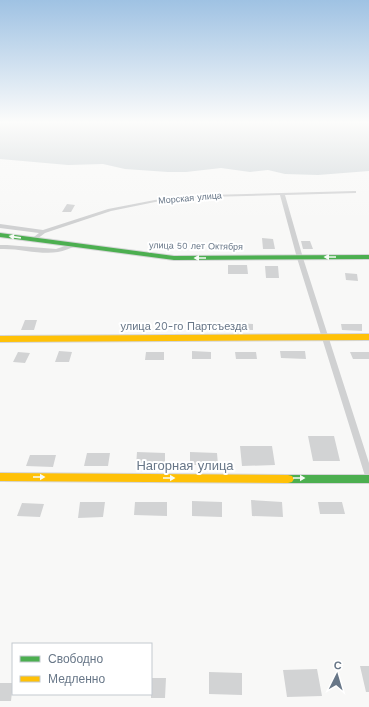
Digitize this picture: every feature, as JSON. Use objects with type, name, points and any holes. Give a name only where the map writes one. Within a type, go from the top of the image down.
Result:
[{"type":"street","name":"Морская улица","points":[[33,240],[43,232],[110,210],[160,200],[207,196],[354,192]]},
{"type":"street","points":[[282,194],[300,258],[369,477]]},
{"type":"street","points":[[0,226],[43,232]]},
{"type":"street","name":"улица 50 лет Октября","points":[[0,235],[174,258],[369,257]]},
{"type":"street","points":[[0,247],[10,246],[58,251],[74,245]]},
{"type":"street","name":"улица 20-го Партсъезда","points":[[0,339],[369,337]]},
{"type":"street","name":"Нагорная улица","points":[[0,477],[369,477]]},
{"type":"shaded area","points":[[0,156],[369,156],[369,171],[318,175],[285,174],[268,170],[250,172],[221,168],[186,172],[168,172],[125,169],[103,164],[68,165],[0,159]]},
{"type":"building","points":[[67,204],[75,205],[71,212],[62,212]]},
{"type":"building","points":[[262,238],[273,239],[275,249],[263,249]]},
{"type":"building","points":[[301,241],[310,241],[313,249],[303,249]]},
{"type":"building","points":[[228,265],[247,265],[248,274],[228,274]]},
{"type":"building","points":[[265,266],[278,266],[279,278],[266,278]]},
{"type":"building","points":[[345,273],[357,274],[358,281],[346,280]]},
{"type":"building","points":[[25,320],[37,320],[34,330],[21,330]]},
{"type":"building","points":[[232,323],[253,324],[253,330],[232,330]]},
{"type":"building","points":[[341,324],[362,324],[362,331],[342,330]]},
{"type":"building","points":[[59,351],[72,352],[69,362],[55,362]]},
{"type":"building","points":[[192,351],[211,352],[211,359],[192,359]]},
{"type":"building","points":[[280,351],[305,351],[306,359],[281,358]]},
{"type":"building","points":[[18,352],[30,353],[25,363],[13,362]]},
{"type":"building","points":[[146,352],[164,352],[164,360],[145,360]]},
{"type":"building","points":[[235,352],[256,352],[257,359],[236,359]]},
{"type":"building","points":[[350,352],[369,352],[369,359],[353,359]]},
{"type":"building","points":[[308,436],[334,436],[340,461],[313,461]]},
{"type":"building","points":[[240,446],[272,446],[275,465],[242,466]]},
{"type":"building","points":[[137,452],[165,453],[165,466],[136,466]]},
{"type":"building","points":[[190,452],[217,453],[218,465],[190,465]]},
{"type":"building","points":[[87,453],[110,453],[108,466],[84,466]]},
{"type":"building","points":[[30,455],[56,455],[53,467],[26,466]]},
{"type":"building","points":[[251,500],[282,502],[283,517],[252,516]]},
{"type":"building","points":[[192,501],[222,502],[222,517],[192,516]]},
{"type":"building","points":[[80,502],[105,502],[103,517],[78,518]]},
{"type":"building","points":[[135,502],[167,502],[167,516],[134,515]]},
{"type":"building","points":[[318,502],[342,502],[345,514],[320,514]]},
{"type":"building","points":[[22,503],[44,504],[40,517],[17,516]]},
{"type":"building","points":[[360,666],[369,666],[369,692],[366,692]]},
{"type":"building","points":[[317,669],[322,696],[287,697],[283,670]]},
{"type":"building","points":[[209,672],[242,673],[242,695],[209,694]]},
{"type":"building","points":[[152,678],[166,678],[165,698],[151,698]]},
{"type":"building","points":[[0,683],[12,683],[11,701],[0,701]]},
{"type":"traffic: fast","points":[[0,235],[174,258],[369,257]]},
{"type":"traffic: fast","points":[[288,479],[369,479]]},
{"type":"traffic: slow","points":[[0,339],[369,337]]},
{"type":"traffic: slow","points":[[0,477],[288,479]]}]
